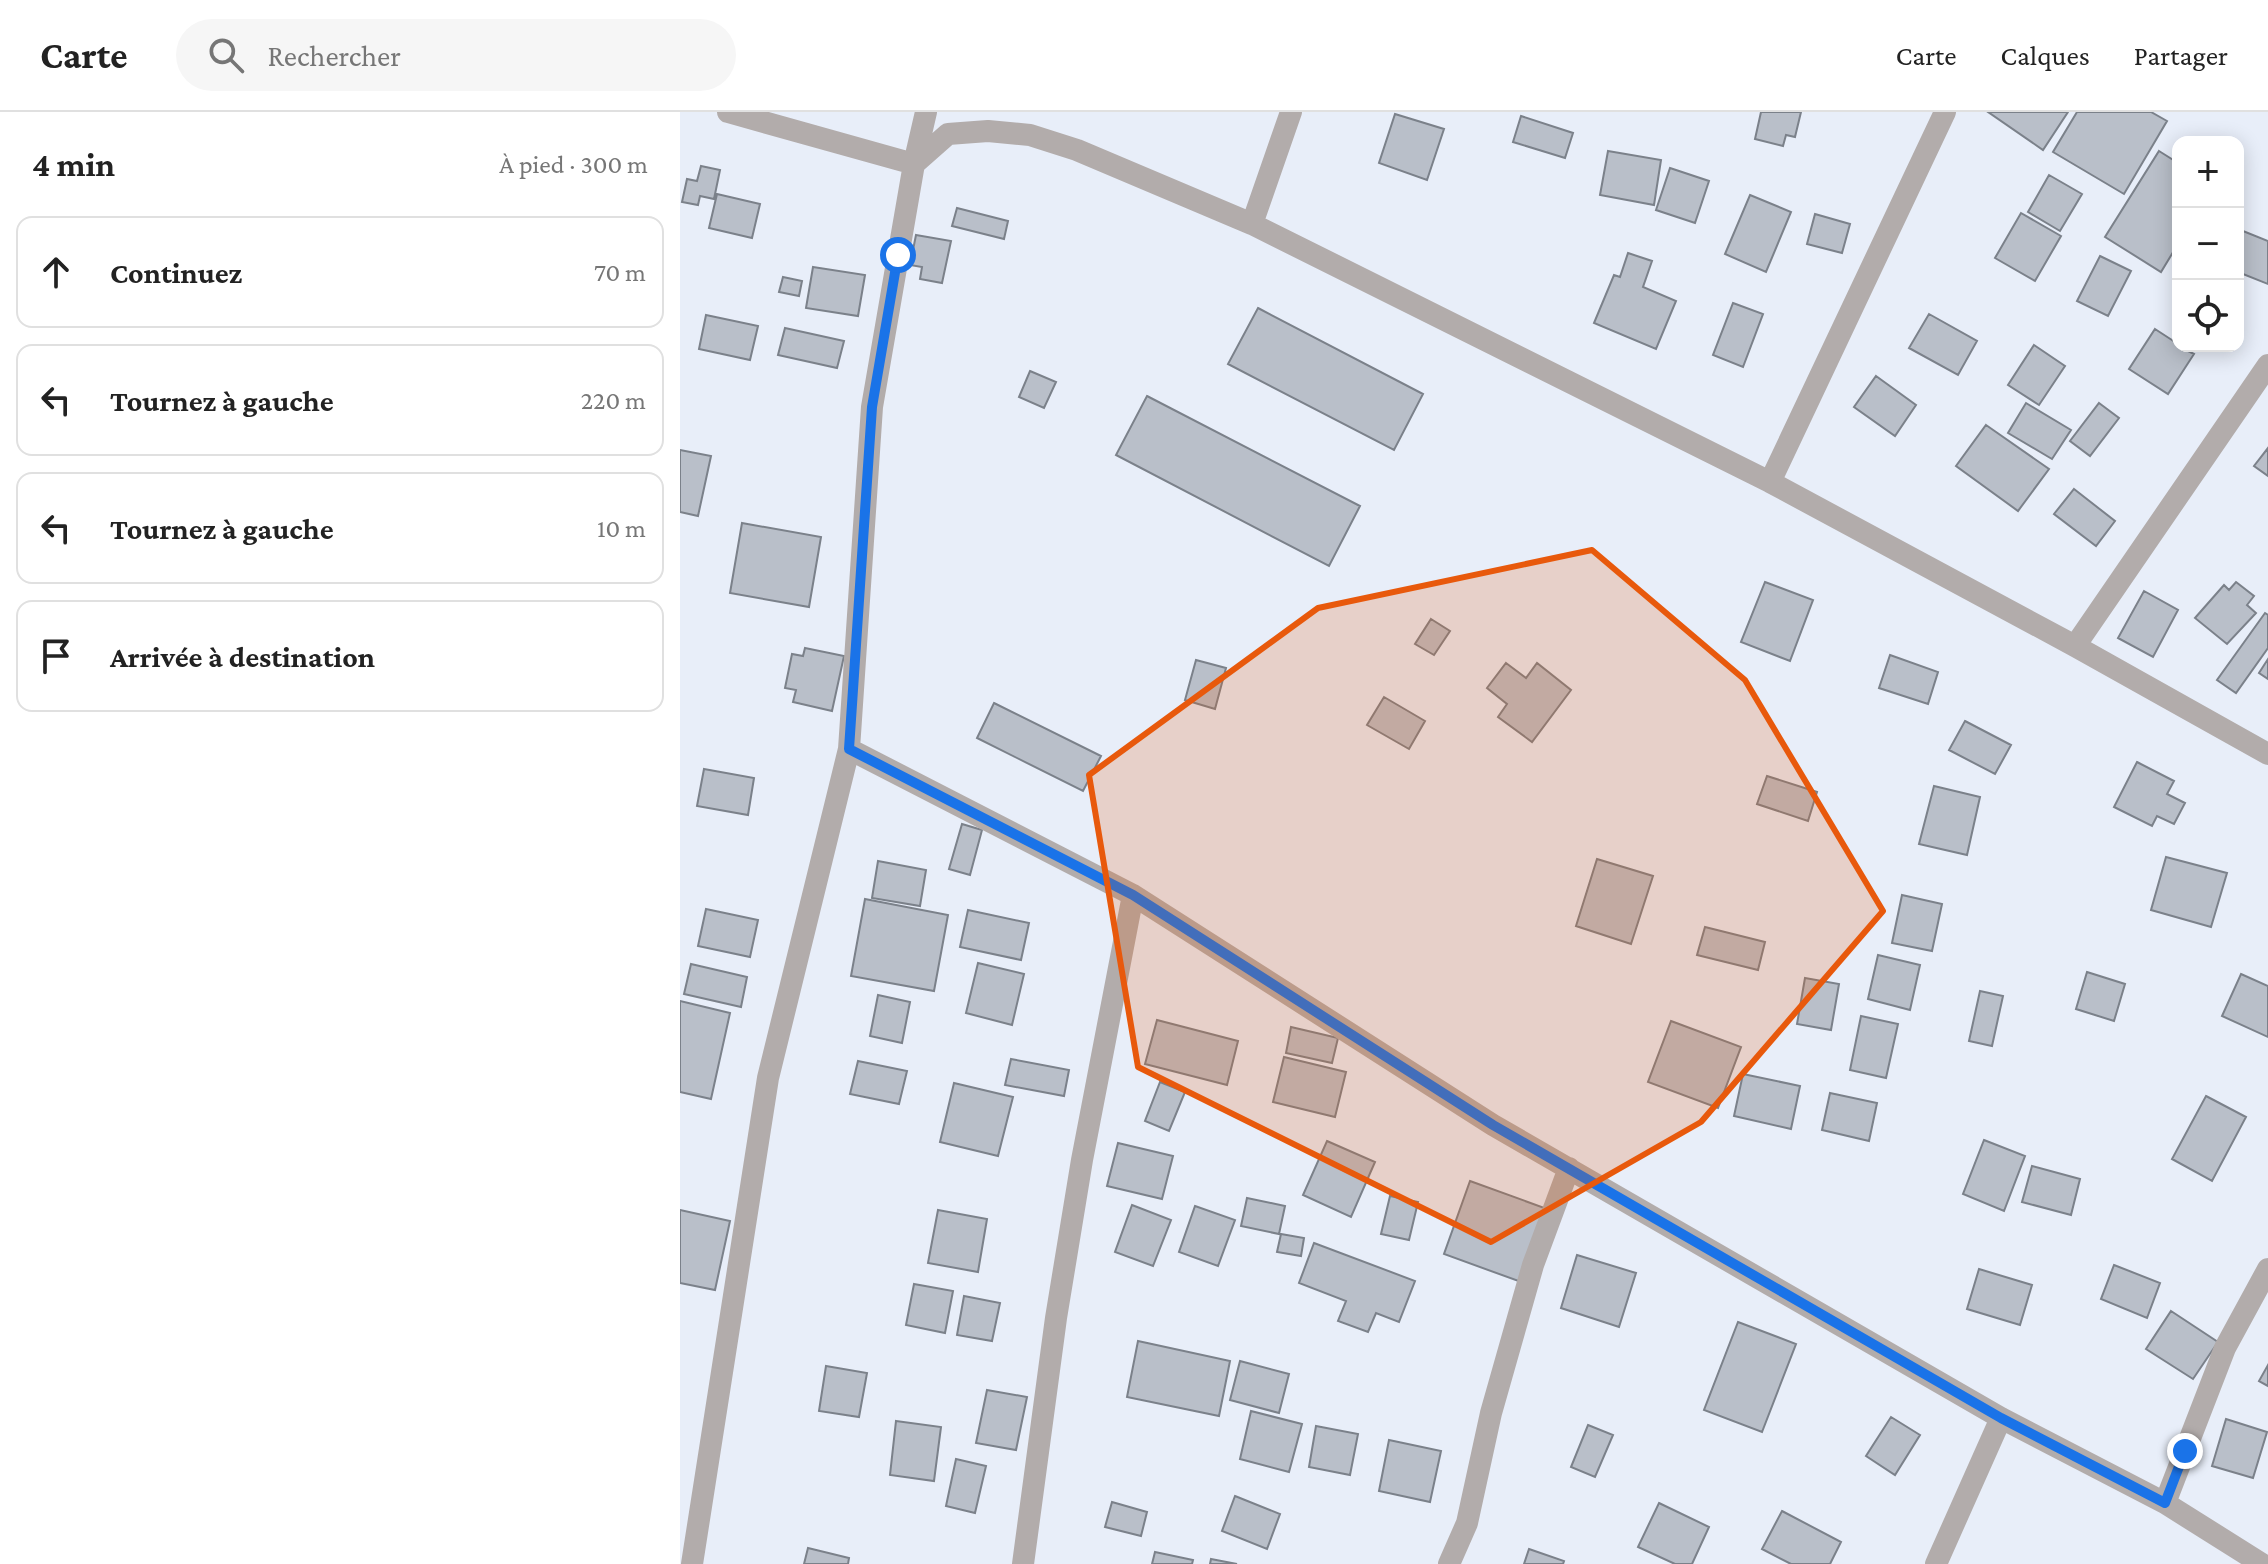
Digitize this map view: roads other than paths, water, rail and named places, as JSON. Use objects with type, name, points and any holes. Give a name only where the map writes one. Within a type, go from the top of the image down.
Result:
[{"type":"street","points":[[728,112],[914,164]]},
{"type":"street","points":[[692,1564],[768,1078],[849,749],[872,407],[914,164],[926,112]]},
{"type":"street","points":[[1252,224],[1291,112]]},
{"type":"street","points":[[1770,482],[1945,112]]},
{"type":"street","points":[[914,164],[948,134],[988,131],[1030,135],[1077,150],[1252,224],[1770,482],[2268,754]]},
{"type":"street","points":[[2075,646],[2268,365]]},
{"type":"street","points":[[849,749],[1133,895],[1493,1125],[2001,1418],[2165,1503],[2262,1564]]},
{"type":"street","points":[[1023,1564],[1056,1318],[1082,1160],[1133,895]]},
{"type":"street","points":[[1449,1564],[1467,1523],[1491,1413],[1533,1265],[1569,1168]]},
{"type":"street","points":[[2165,1503],[2225,1348],[2268,1269]]},
{"type":"street","points":[[1936,1564],[2001,1418]]}]
